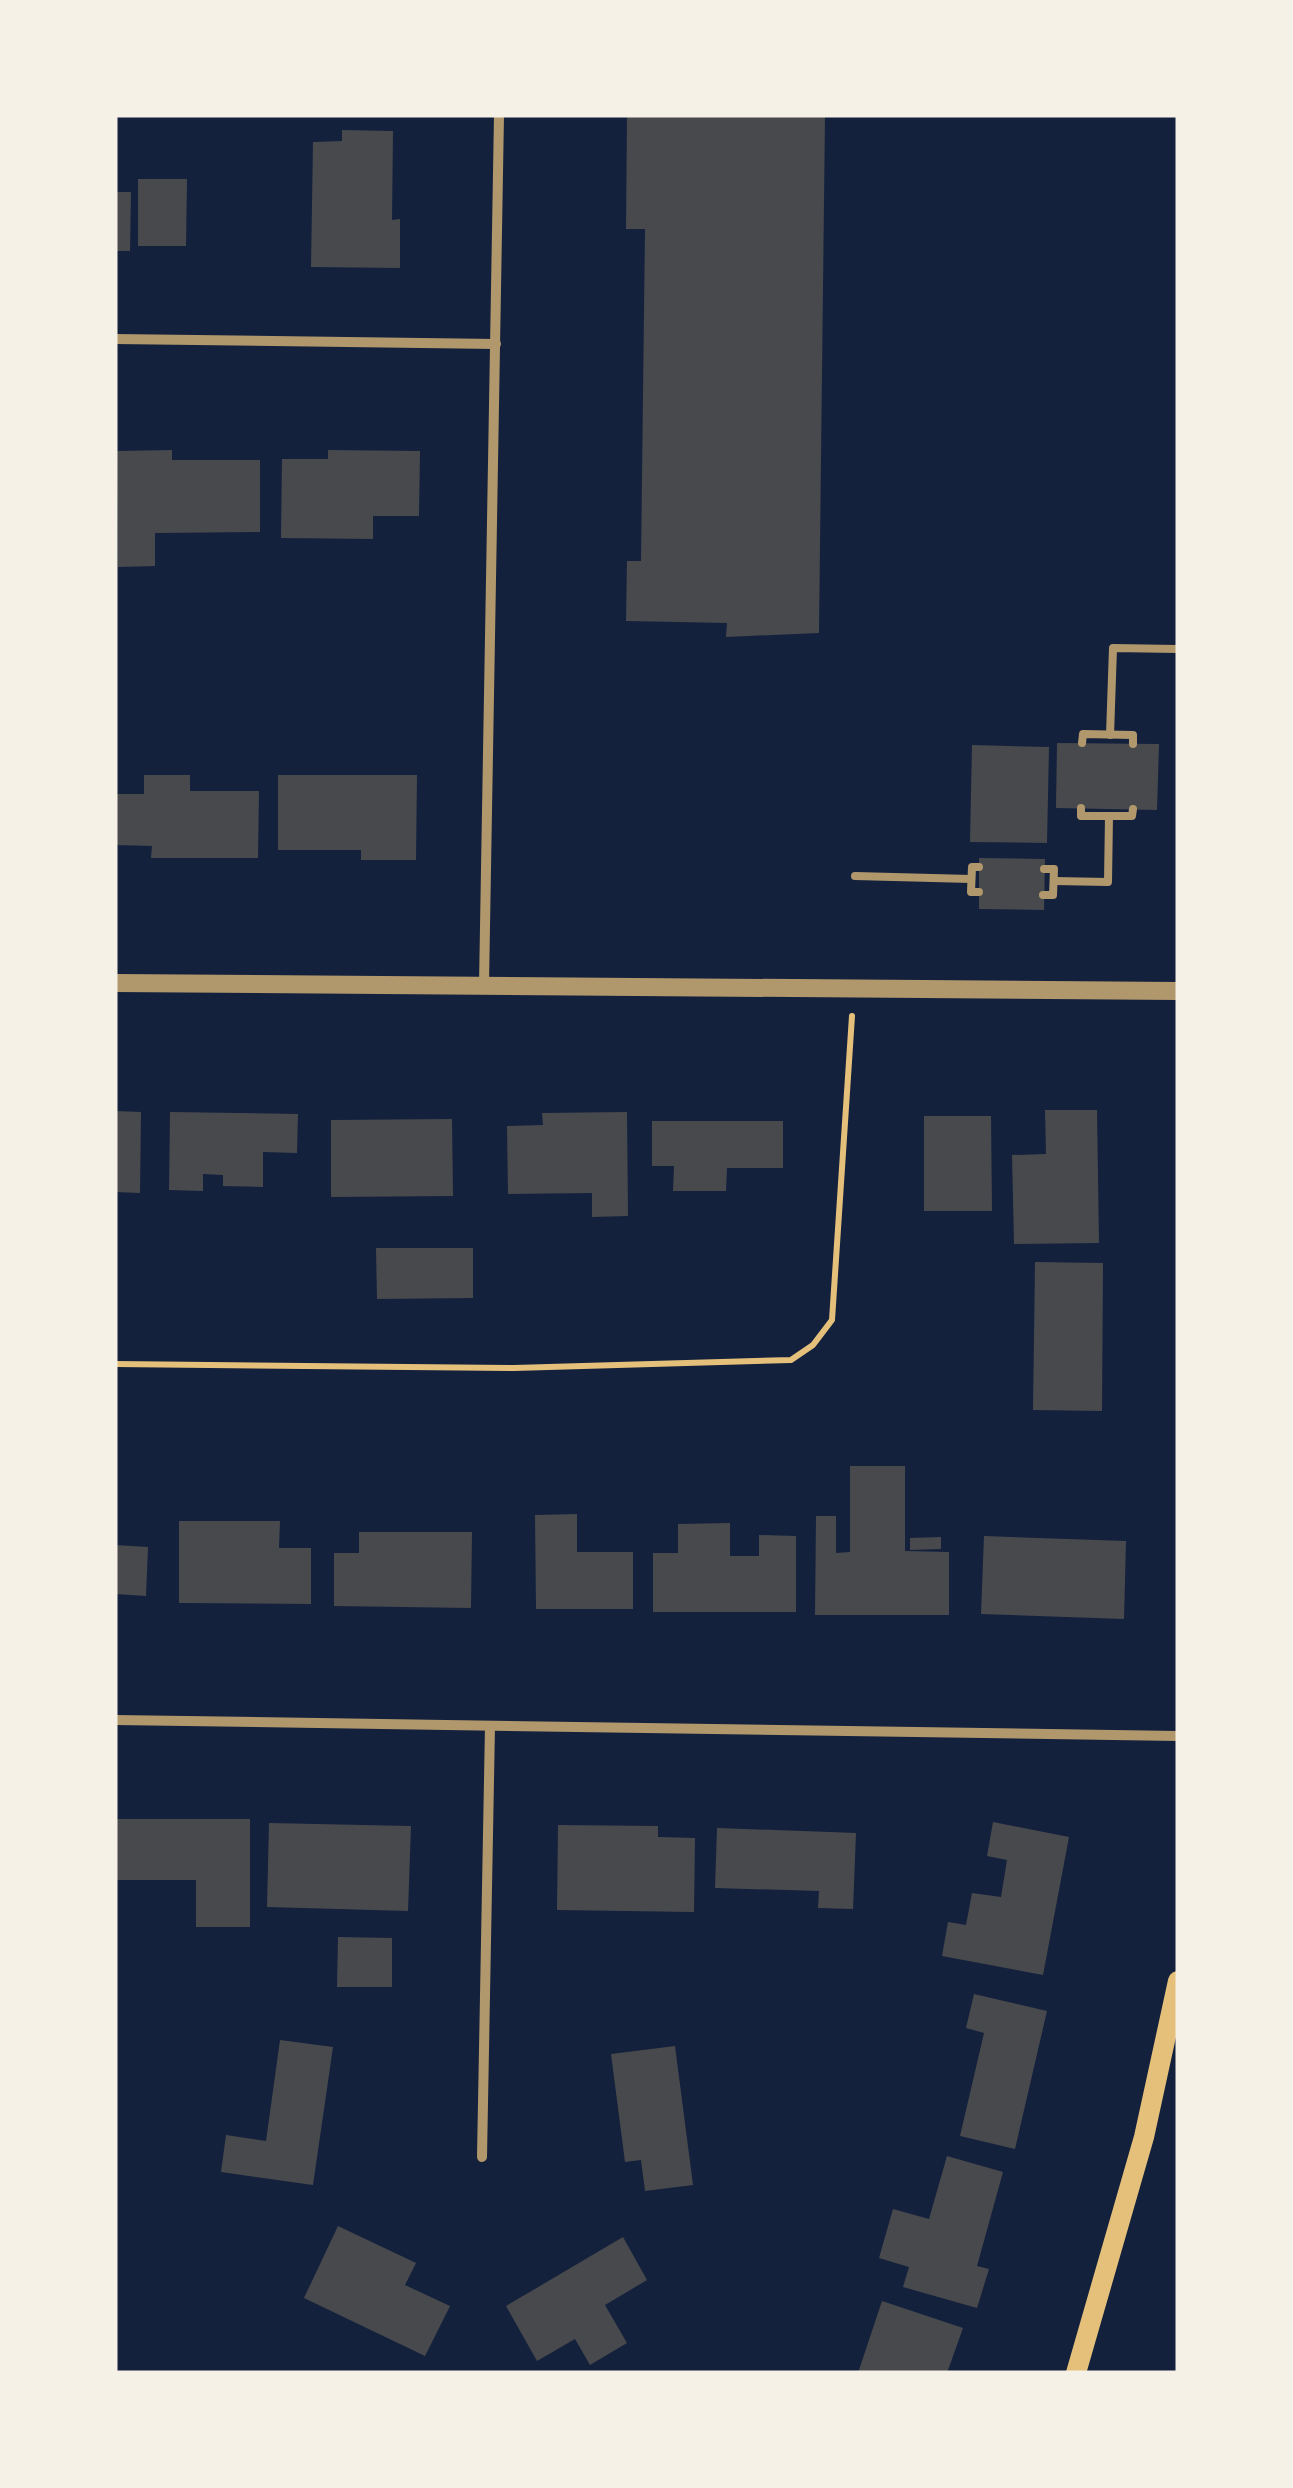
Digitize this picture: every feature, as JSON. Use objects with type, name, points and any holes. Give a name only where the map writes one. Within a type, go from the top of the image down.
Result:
[{"type":"main road","points":[[1076,2373],[1144,2137],[1178,1982]]},
{"type":"street","points":[[484,984],[499,115]]},
{"type":"street","points":[[115,339],[496,344]]},
{"type":"street","points":[[115,983],[1178,990]]},
{"type":"street","points":[[115,1720],[1178,1736]]},
{"type":"street","points":[[482,2156],[490,1726]]},
{"type":"lane","points":[[1110,734],[1113,648],[1178,649]]},
{"type":"lane","points":[[1082,743],[1083,734],[1110,734],[1133,735],[1133,744]]},
{"type":"lane","points":[[1081,808],[1081,816],[1132,816],[1132,809]]},
{"type":"lane","points":[[1054,881],[1108,882],[1109,816]]},
{"type":"lane","points":[[979,867],[972,866],[971,879],[971,892],[979,892]]},
{"type":"lane","points":[[1043,894],[1054,895],[1054,869],[1044,869]]},
{"type":"lane","points":[[856,876],[971,879]]},
{"type":"path","points":[[115,1364],[514,1368],[791,1360],[813,1345],[832,1320],[854,985]]},
{"type":"building","points":[[627,115],[825,115],[819,633],[726,637],[727,623],[626,621],[627,561],[641,561],[645,229],[626,229]]},
{"type":"building","points":[[342,130],[393,131],[392,220],[400,219],[400,268],[311,267],[313,142],[342,141]]},
{"type":"building","points":[[138,179],[187,179],[186,246],[138,246]]},
{"type":"building","points":[[115,192],[131,192],[130,251],[115,251]]},
{"type":"building","points":[[172,450],[172,460],[260,460],[260,532],[155,533],[155,566],[118,567],[117,451]]},
{"type":"building","points":[[328,450],[420,451],[419,516],[373,516],[373,539],[281,538],[282,459],[328,459]]},
{"type":"building","points":[[1057,743],[1159,744],[1157,810],[1056,808]]},
{"type":"building","points":[[972,745],[1049,747],[1047,843],[970,842]]},
{"type":"building","points":[[144,775],[190,775],[190,791],[259,791],[258,858],[151,858],[152,846],[115,845],[115,794],[144,794]]},
{"type":"building","points":[[278,775],[417,775],[416,860],[361,860],[361,850],[278,850]]},
{"type":"building","points":[[979,858],[1045,859],[1044,910],[979,909]]},
{"type":"building","points":[[1045,1110],[1097,1110],[1099,1243],[1014,1244],[1012,1155],[1046,1154]]},
{"type":"building","points":[[115,1111],[141,1112],[140,1193],[115,1192]]},
{"type":"building","points":[[170,1112],[298,1114],[297,1153],[263,1152],[263,1187],[223,1186],[223,1175],[203,1174],[203,1191],[169,1190]]},
{"type":"building","points":[[627,1112],[628,1216],[592,1217],[592,1193],[508,1194],[507,1126],[543,1125],[542,1113]]},
{"type":"building","points":[[924,1116],[991,1116],[992,1211],[924,1211]]},
{"type":"building","points":[[452,1119],[453,1196],[331,1197],[331,1120]]},
{"type":"building","points":[[652,1121],[783,1121],[783,1168],[727,1168],[726,1191],[673,1191],[674,1166],[652,1166]]},
{"type":"building","points":[[376,1248],[473,1248],[473,1298],[377,1299]]},
{"type":"building","points":[[1035,1262],[1103,1263],[1102,1411],[1033,1410]]},
{"type":"building","points":[[850,1466],[905,1466],[905,1551],[949,1552],[949,1615],[815,1615],[816,1516],[836,1516],[836,1553],[850,1552]]},
{"type":"building","points":[[577,1514],[577,1552],[633,1552],[633,1609],[536,1609],[535,1515]]},
{"type":"building","points":[[179,1521],[280,1521],[279,1548],[311,1548],[311,1604],[179,1603]]},
{"type":"building","points":[[730,1523],[730,1556],[759,1556],[759,1535],[796,1536],[796,1612],[653,1612],[653,1553],[678,1553],[678,1524]]},
{"type":"building","points":[[359,1532],[472,1532],[471,1608],[334,1606],[334,1553],[359,1553]]},
{"type":"building","points":[[984,1536],[1126,1541],[1124,1619],[981,1614]]},
{"type":"building","points":[[941,1537],[941,1549],[910,1550],[910,1538]]},
{"type":"building","points":[[115,1545],[148,1547],[146,1596],[115,1594]]},
{"type":"building","points":[[115,1819],[250,1819],[250,1927],[196,1927],[196,1880],[115,1880]]},
{"type":"building","points":[[993,1822],[1069,1837],[1043,1975],[942,1956],[948,1922],[966,1925],[972,1893],[1001,1897],[1007,1860],[987,1856]]},
{"type":"building","points":[[269,1823],[411,1826],[408,1911],[267,1907]]},
{"type":"building","points":[[558,1825],[658,1826],[658,1837],[695,1838],[694,1912],[557,1910]]},
{"type":"building","points":[[717,1828],[856,1833],[853,1909],[818,1908],[819,1891],[715,1888]]},
{"type":"building","points":[[338,1937],[392,1938],[392,1987],[337,1987]]},
{"type":"building","points":[[974,1994],[1047,2011],[1015,2149],[960,2136],[984,2033],[966,2028]]},
{"type":"building","points":[[280,2040],[333,2047],[313,2185],[221,2172],[226,2135],[266,2141]]},
{"type":"building","points":[[675,2046],[693,2185],[645,2191],[641,2160],[625,2162],[611,2054]]},
{"type":"building","points":[[947,2156],[1003,2172],[977,2266],[989,2269],[977,2308],[903,2287],[909,2267],[879,2258],[893,2209],[929,2219]]},
{"type":"building","points":[[338,2226],[416,2263],[405,2285],[450,2306],[425,2356],[304,2298]]},
{"type":"building","points":[[623,2237],[647,2280],[605,2305],[627,2343],[590,2365],[575,2339],[537,2361],[506,2306]]},
{"type":"building","points":[[882,2301],[963,2328],[947,2373],[858,2373]]}]
